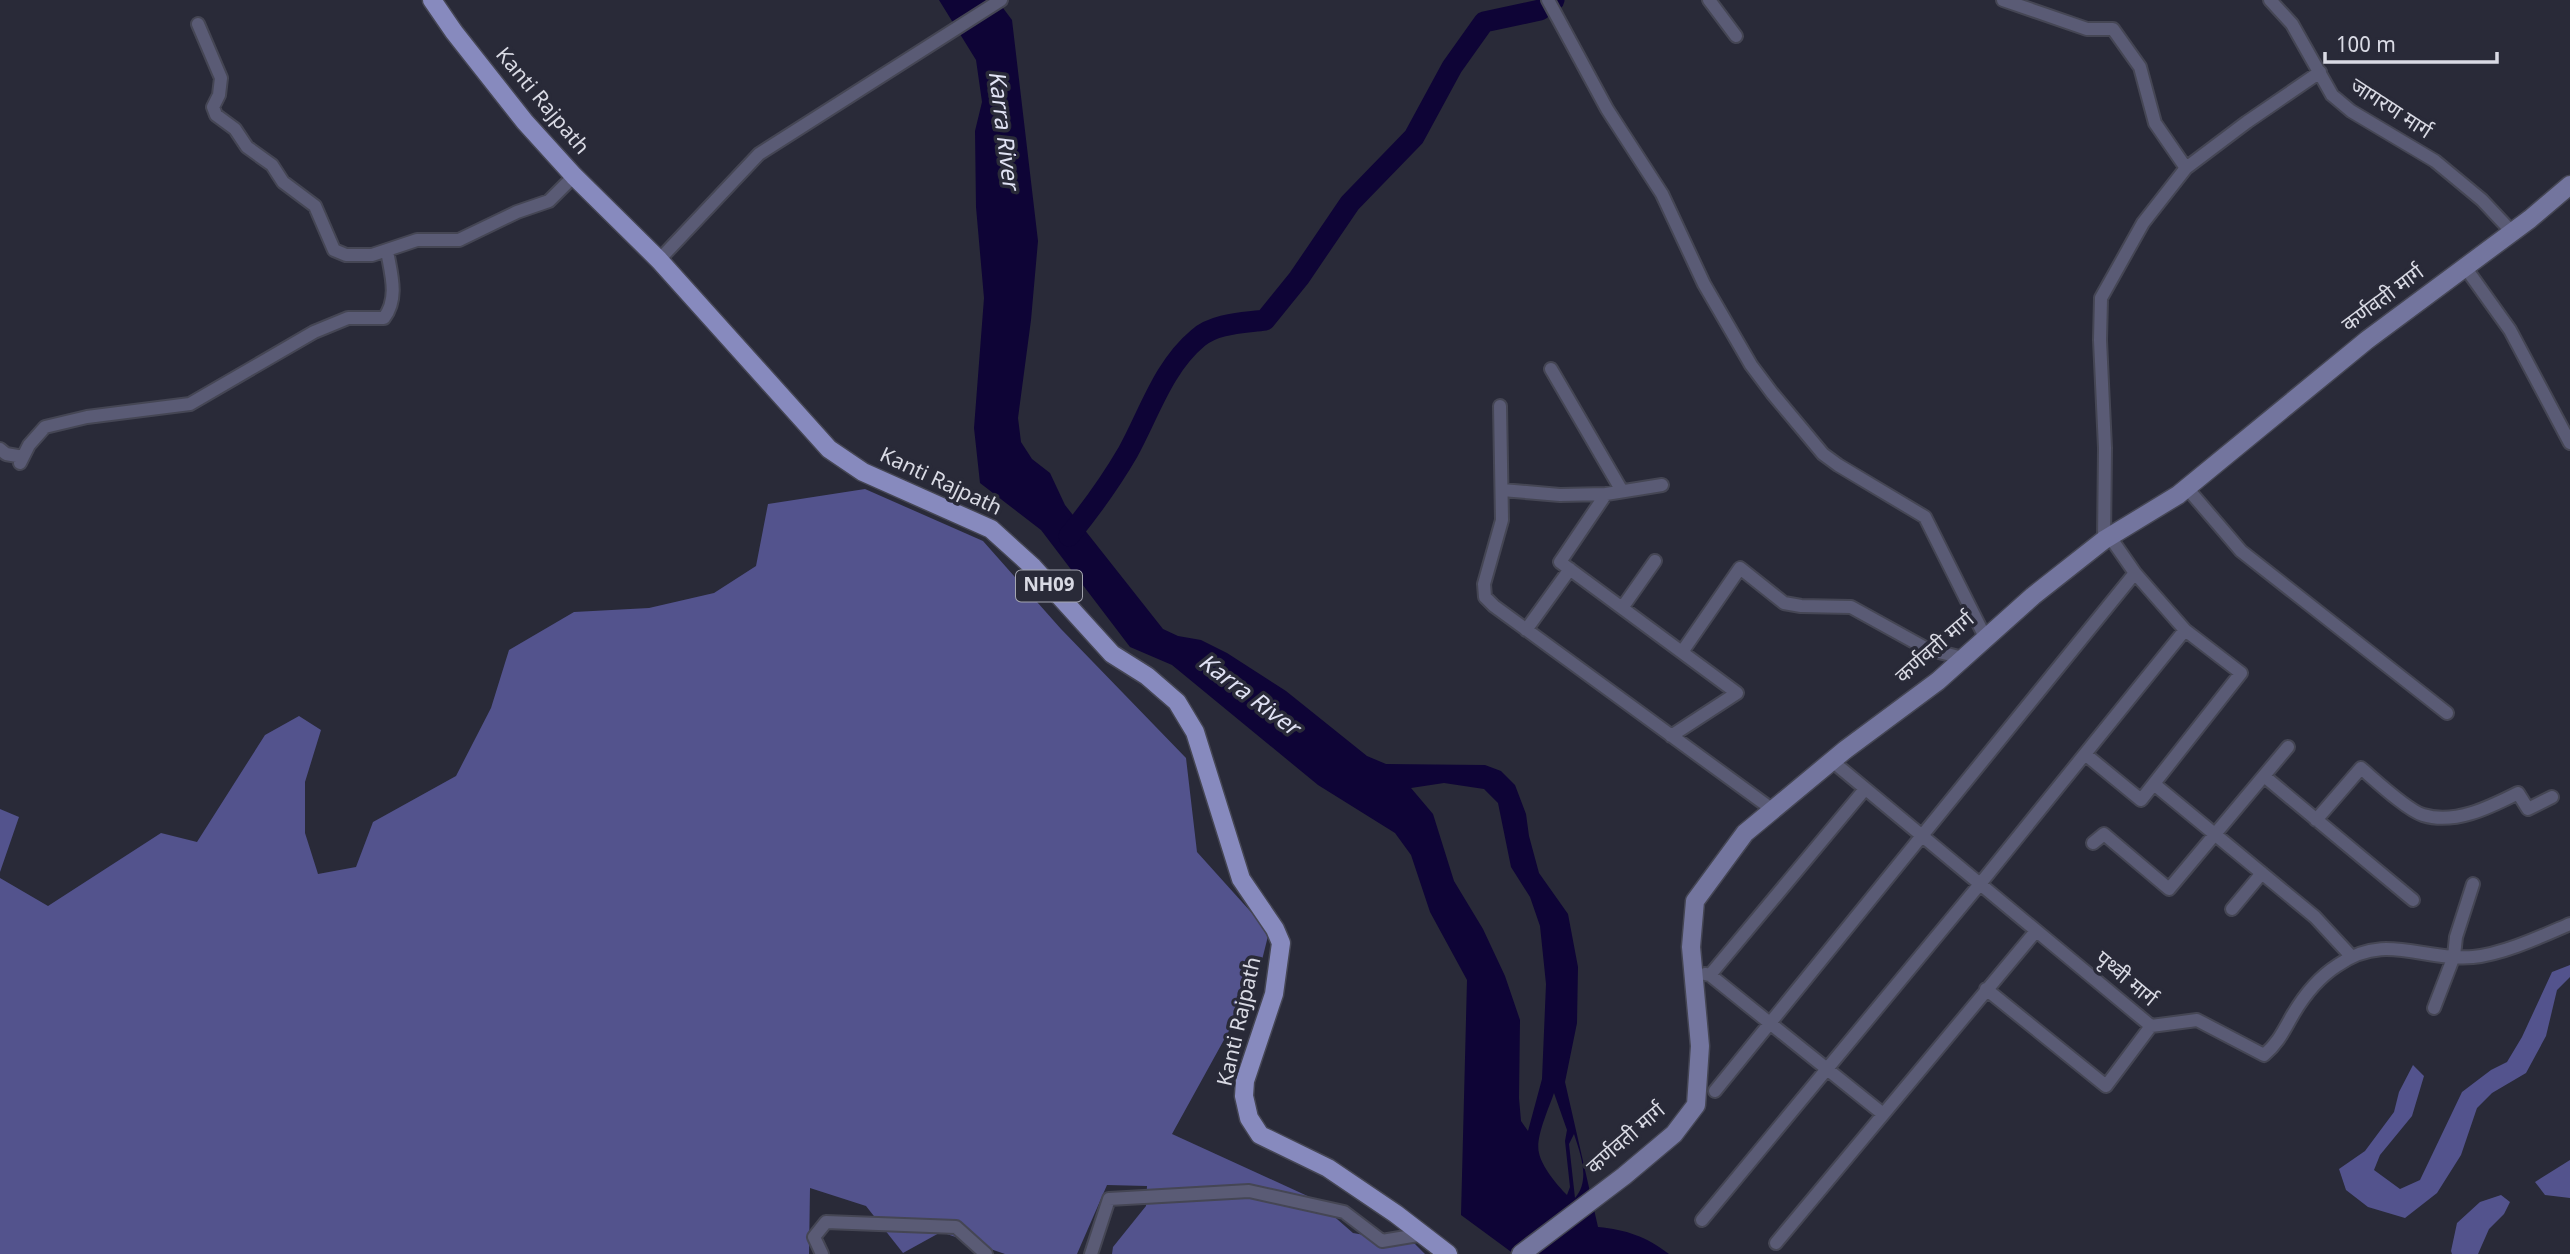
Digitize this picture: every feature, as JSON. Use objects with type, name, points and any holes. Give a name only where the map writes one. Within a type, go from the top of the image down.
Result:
[{"type":"main road","name":"Kanti Rajpath","points":[[432,0],[525,122],[574,176],[659,260],[829,449],[863,472],[991,529],[1033,567],[1112,654],[1147,676],[1177,702],[1195,732],[1241,879],[1275,929],[1281,943],[1274,994],[1245,1081],[1244,1096],[1249,1118],[1260,1135],[1328,1168],[1424,1234],[1448,1254]]},
{"type":"main road","name":"कर्णवती मार्ग","points":[[1521,1254],[1624,1176],[1674,1134],[1696,1105],[1702,973],[1691,947],[1695,901],[1745,833],[1832,761],[1938,681],[2033,596],[2107,539],[2187,488],[2367,340],[2512,232],[2570,185]]},
{"type":"street","points":[[659,260],[759,154],[1001,0]]},
{"type":"street","points":[[1548,0],[1607,109],[1662,194],[1704,284],[1751,365],[1823,454],[1925,517],[1985,637]]},
{"type":"street","points":[[1709,0],[1736,36]]},
{"type":"street","points":[[2003,0],[2087,29],[2113,29],[2140,67],[2155,123],[2186,168]]},
{"type":"street","name":"जागरण मार्ग","points":[[2270,0],[2292,23],[2332,95],[2351,111],[2435,162],[2482,200],[2512,232]]},
{"type":"street","points":[[198,24],[221,78],[219,95],[213,107],[216,115],[235,129],[247,147],[272,165],[283,182],[314,206],[334,250],[346,255],[372,255],[418,240],[458,240],[517,212],[549,201],[574,176]]},
{"type":"street","points":[[2085,754],[2141,800],[2241,673],[2185,630],[2107,539],[2101,298],[2143,223],[2186,168],[2320,72]]},
{"type":"street","points":[[0,449],[21,460],[45,427],[87,417],[190,404],[314,332],[348,318],[384,318],[392,307],[393,287],[387,251]]},
{"type":"street","points":[[2465,267],[2510,330],[2570,443]]},
{"type":"street","points":[[1552,369],[1622,491]]},
{"type":"street","points":[[1500,406],[1503,520],[1484,584],[1485,597],[1493,606],[1773,810]]},
{"type":"street","points":[[1502,490],[1560,495],[1606,494],[1662,485]]},
{"type":"street","points":[[2187,488],[2241,551],[2447,713]]},
{"type":"street","points":[[1606,494],[1560,562],[1737,693],[1671,736]]},
{"type":"street","points":[[1622,608],[1655,561]]},
{"type":"street","points":[[1682,652],[1740,568],[1784,603],[1851,607],[1927,649],[1963,658]]},
{"type":"street","points":[[1526,630],[1570,569]]},
{"type":"street","points":[[1714,1091],[2135,573]]},
{"type":"street","points":[[1702,1220],[1980,884],[2185,630]]},
{"type":"street","points":[[2093,843],[2104,834],[2169,888],[2288,747]]},
{"type":"street","name":"पृथ्वी मार्ग","points":[[1832,761],[2151,1026],[2197,1020],[2264,1055],[2278,1043],[2291,1017],[2312,989],[2351,956],[2392,947],[2433,956],[2489,954],[2570,924]]},
{"type":"street","points":[[2316,820],[2361,768],[2424,816],[2451,817],[2483,810],[2518,793],[2528,809],[2552,797]]},
{"type":"street","points":[[2264,776],[2413,900]]},
{"type":"street","points":[[2154,784],[2315,917],[2351,956]]},
{"type":"street","points":[[1865,789],[1702,973],[1883,1114]]},
{"type":"street","points":[[2232,909],[2262,873]]},
{"type":"street","points":[[2434,1008],[2454,956],[2456,937],[2473,884]]},
{"type":"street","points":[[1776,1242],[2036,931]]},
{"type":"street","points":[[1986,989],[2106,1086],[2151,1026]]},
{"type":"street","points":[[1091,1254],[1109,1199],[1144,1196],[1249,1191],[1344,1212],[1382,1241],[1424,1234]]},
{"type":"street","points":[[822,1254],[814,1237],[827,1222],[956,1227],[986,1254]]},
{"type":"shaded area","points":[[865,489],[983,541],[1061,629],[1186,758],[1197,852],[1269,932],[1257,980],[1172,1134],[1314,1199],[1353,1233],[1415,1244],[1425,1254],[1112,1254],[1113,1247],[1146,1206],[1147,1186],[1107,1185],[1077,1254],[1005,1254],[941,1232],[903,1253],[866,1206],[810,1188],[809,1254],[0,1254],[0,878],[48,906],[161,833],[197,842],[265,735],[299,716],[321,730],[305,782],[305,833],[318,874],[356,867],[373,822],[456,776],[491,708],[509,650],[574,612],[649,608],[714,593],[756,566],[768,504]]},
{"type":"shaded area","points":[[0,809],[19,817],[0,872]]},
{"type":"shaded area","points":[[2570,965],[2570,977],[2557,990],[2546,1036],[2526,1073],[2492,1093],[2477,1108],[2461,1155],[2437,1193],[2405,1218],[2368,1207],[2346,1190],[2339,1169],[2365,1151],[2394,1112],[2399,1092],[2413,1065],[2424,1076],[2412,1116],[2380,1155],[2374,1170],[2400,1189],[2420,1180],[2462,1092],[2491,1070],[2507,1062],[2522,1037],[2552,972]]},
{"type":"shaded area","points":[[2570,1160],[2570,1198],[2545,1195],[2535,1182]]},
{"type":"shaded area","points":[[2501,1195],[2510,1202],[2504,1214],[2489,1229],[2478,1254],[2452,1254],[2457,1223],[2480,1202]]},
{"type":"water","name":"Karra River","points":[[939,0],[997,0],[1012,20],[1038,241],[1018,418],[1021,442],[1032,459],[1050,473],[1065,505],[1163,629],[1178,636],[1201,640],[1227,653],[1286,691],[1367,756],[1386,764],[1485,765],[1501,771],[1515,785],[1526,814],[1539,873],[1568,914],[1578,967],[1577,1023],[1565,1082],[1598,1227],[1635,1235],[1669,1254],[1514,1254],[1461,1215],[1467,980],[1430,912],[1411,855],[1395,833],[1318,785],[1172,665],[1130,647],[1041,530],[980,483],[974,428],[984,298],[976,207],[975,131],[982,102],[976,60]],"holes":[[[1444,783],[1484,789],[1498,803],[1511,867],[1530,897],[1540,926],[1546,984],[1542,1079],[1528,1131],[1521,1121],[1519,1098],[1520,1020],[1505,976],[1483,929],[1454,881],[1433,814],[1411,788]],[[1554,1093],[1567,1130],[1565,1141],[1570,1187],[1567,1195],[1541,1158],[1538,1147]],[[1574,1134],[1583,1166],[1582,1183],[1575,1198],[1569,1144]]]},
{"type":"waterway","points":[[1069,536],[1121,463],[1166,377],[1186,350],[1198,338],[1213,329],[1265,320],[1299,278],[1350,203],[1414,137],[1452,67],[1484,22],[1540,10],[1554,0]]}]
